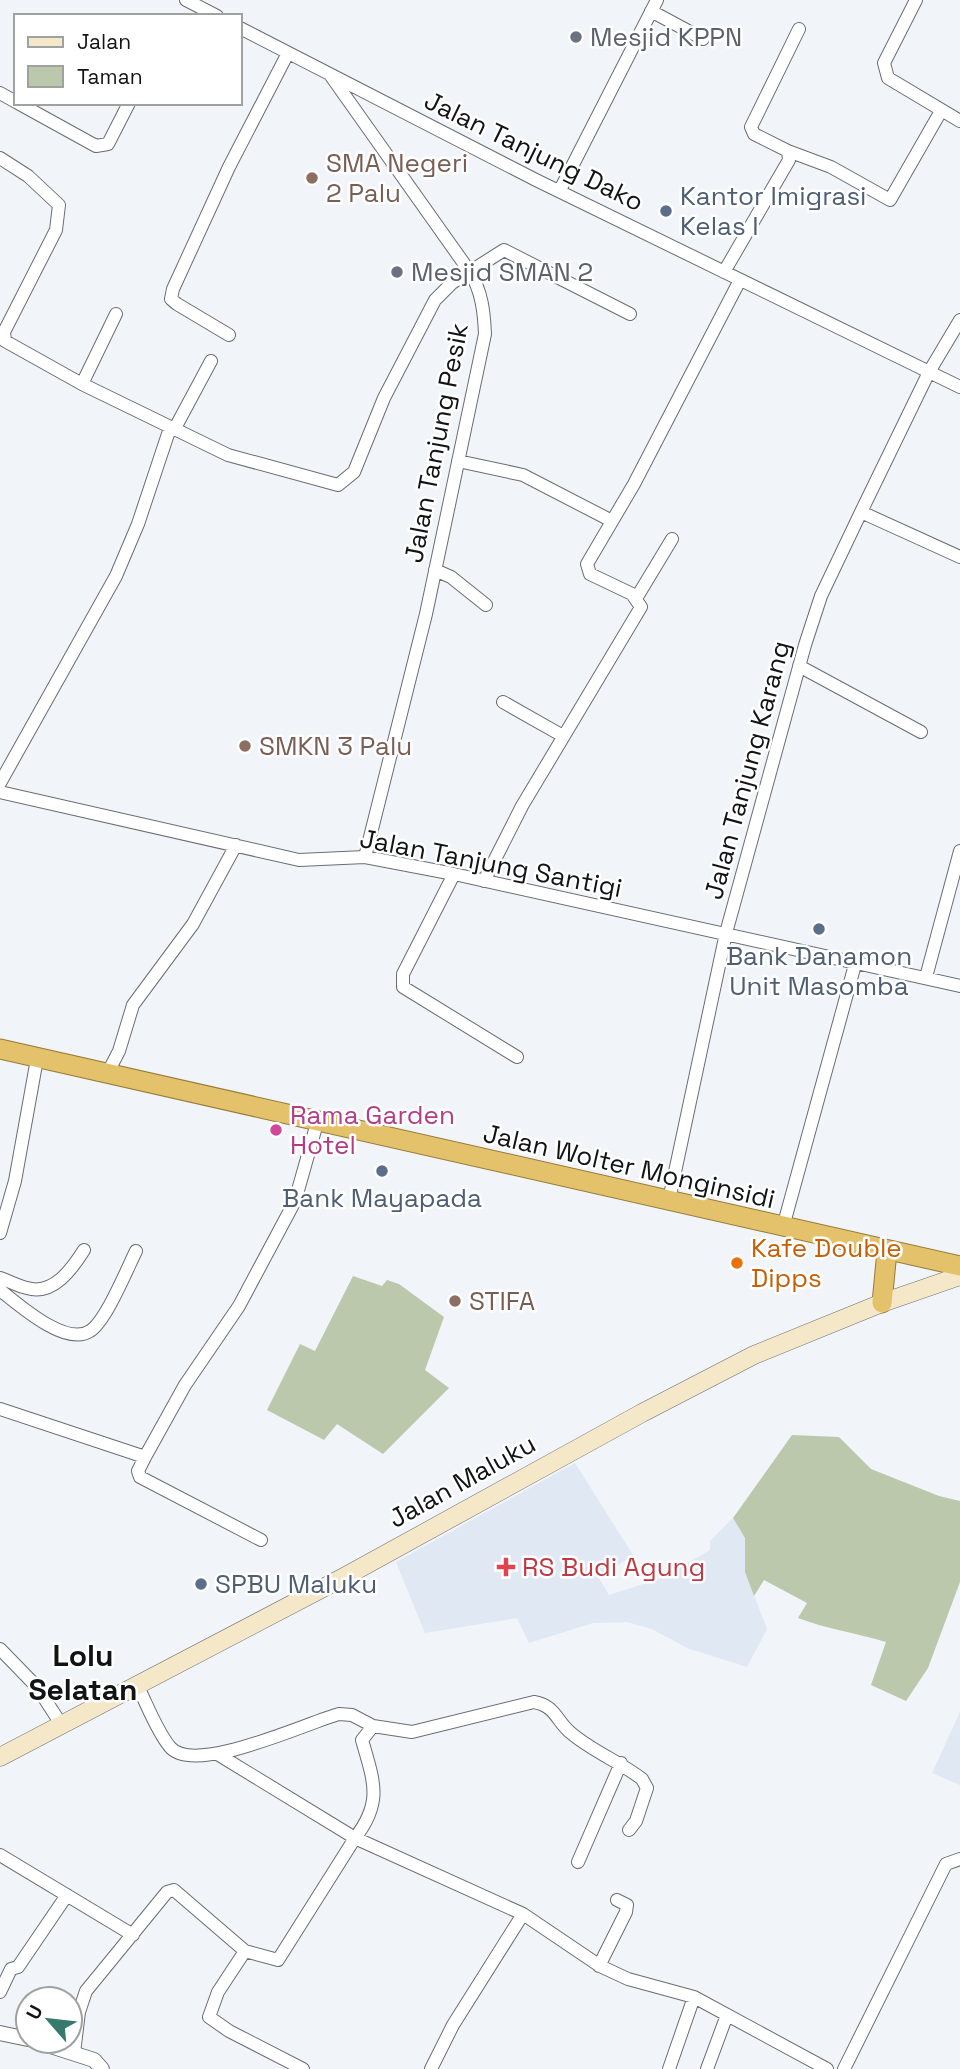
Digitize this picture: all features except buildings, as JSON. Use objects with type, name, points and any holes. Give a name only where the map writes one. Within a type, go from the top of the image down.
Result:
[{"type":"highway","name":"Jalan Wolter Monginsidi","points":[[0,1049],[317,1123],[960,1266]]},
{"type":"highway","points":[[882,1303],[887,1251]]},
{"type":"main road","name":"Jalan Maluku","points":[[0,1756],[344,1577],[642,1413],[788,1340],[960,1276]]},
{"type":"street","points":[[186,0],[212,14]]},
{"type":"street","points":[[916,0],[883,69],[888,78],[960,121]]},
{"type":"street","points":[[560,190],[654,6],[703,39]]},
{"type":"street","name":"Jalan Tanjung Dako","points":[[242,29],[740,280],[960,387]]},
{"type":"street","points":[[799,29],[751,127],[754,134],[788,151],[831,167],[890,200],[941,111]]},
{"type":"street","points":[[229,335],[177,304],[171,299],[173,289],[229,167],[288,53]]},
{"type":"street","name":"Jalan Tanjung Pesik","points":[[331,76],[470,272],[483,306],[485,334],[435,570],[365,857]]},
{"type":"street","points":[[21,105],[96,146],[108,144],[128,105]]},
{"type":"street","points":[[724,272],[789,160],[788,151]]},
{"type":"street","points":[[0,158],[28,176],[59,205],[56,230],[4,332],[5,341],[82,384],[228,455],[338,485],[347,481],[354,472],[384,398],[420,323],[435,300],[452,283],[500,251],[508,250],[585,294],[630,314]]},
{"type":"street","points":[[484,881],[522,806],[641,607],[637,597],[590,575],[587,565],[740,280]]},
{"type":"street","points":[[82,384],[116,314]]},
{"type":"street","name":"Jalan Tanjung Karang","points":[[669,1200],[726,933],[799,666],[821,596],[929,372],[960,320]]},
{"type":"street","points":[[0,783],[116,576],[172,429],[211,361]]},
{"type":"street","points":[[458,461],[523,475],[612,521]]},
{"type":"street","points":[[861,512],[960,557]]},
{"type":"street","points":[[637,597],[672,539]]},
{"type":"street","points":[[435,570],[452,577],[486,605]]},
{"type":"street","points":[[799,666],[920,732]]},
{"type":"street","points":[[503,702],[563,736]]},
{"type":"street","name":"Jalan Tanjung Santigi","points":[[0,792],[299,860],[365,857],[454,874],[960,986]]},
{"type":"street","points":[[107,1074],[119,1051],[128,1014],[193,924],[236,845]]},
{"type":"street","points":[[926,977],[960,851]]},
{"type":"street","points":[[454,874],[403,974],[403,986],[517,1056]]},
{"type":"street","points":[[783,1227],[856,961]]},
{"type":"street","points":[[0,1233],[15,1181],[37,1059]]},
{"type":"street","points":[[261,1540],[142,1478],[138,1471],[185,1385],[239,1306],[295,1201],[317,1123]]},
{"type":"street","points":[[0,1278],[29,1289],[47,1288],[66,1274],[84,1250]]},
{"type":"street","points":[[0,1290],[55,1330],[78,1335],[91,1331],[101,1317],[136,1251]]},
{"type":"street","points":[[0,1409],[145,1457]]},
{"type":"street","points":[[0,1649],[25,1672],[61,1724]]},
{"type":"street","points":[[137,1685],[171,1749],[190,1757],[219,1755],[314,1721],[348,1714],[373,1726],[412,1732],[534,1702],[554,1709],[571,1733],[642,1779],[647,1788],[636,1821],[629,1830]]},
{"type":"street","points":[[84,1997],[86,1991],[134,1936],[167,1892],[174,1890],[245,1951],[278,1960],[372,1812],[374,1789],[362,1741],[348,1714]]},
{"type":"street","points":[[362,1741],[373,1726]]},
{"type":"street","points":[[219,1755],[355,1838],[523,1914],[599,1966],[628,1979],[694,1997],[827,2069]]},
{"type":"street","points":[[578,1862],[621,1763]]},
{"type":"street","points":[[0,1855],[134,1936]]},
{"type":"street","points":[[844,2069],[946,1864],[960,1859]]},
{"type":"street","points":[[0,1959],[19,1967],[67,1895]]},
{"type":"street","points":[[599,1966],[626,1912],[627,1905],[617,1900]]},
{"type":"street","points":[[432,2069],[453,2025],[523,1914]]},
{"type":"street","points":[[245,1951],[218,1992],[209,2017],[229,2031],[303,2069]]},
{"type":"street","points":[[0,1992],[14,1967]]},
{"type":"street","points":[[669,2069],[694,1997]]},
{"type":"street","points":[[707,2069],[727,2015]]},
{"type":"street","points":[[80,2055],[94,2060],[102,2069]]},
{"type":"shaded area","name":"RS Budi Agung","points":[[575,1463],[633,1555],[599,1578],[609,1595],[662,1578],[710,1550],[710,1541],[733,1518],[745,1538],[745,1572],[767,1629],[747,1667],[687,1648],[652,1629],[627,1622],[593,1623],[529,1643],[517,1618],[425,1633],[396,1562]]},
{"type":"shaded area","points":[[960,1712],[960,1785],[932,1773]]},
{"type":"green space","points":[[353,1276],[382,1286],[387,1280],[399,1284],[444,1317],[425,1370],[449,1388],[383,1454],[337,1424],[324,1440],[267,1410],[300,1344],[315,1351]]},
{"type":"green space","points":[[792,1435],[839,1437],[871,1469],[939,1496],[960,1501],[960,1582],[928,1668],[906,1701],[871,1685],[886,1642],[798,1618],[807,1603],[764,1580],[754,1596],[745,1572],[745,1538],[733,1518]]},
{"type":"place","name":"Mesjid KPPN","points":[[576,37]]},
{"type":"place","name":"SMA Negeri 2 Palu","points":[[312,178]]},
{"type":"place","name":"Kantor Imigrasi Kelas I","points":[[666,211]]},
{"type":"place","name":"Mesjid SMAN 2","points":[[397,272]]},
{"type":"place","name":"SMKN 3 Palu","points":[[245,746]]},
{"type":"place","name":"Bank Danamon Unit Masomba","points":[[819,929]]},
{"type":"place","name":"Rama Garden Hotel","points":[[276,1130]]},
{"type":"place","name":"Bank Mayapada","points":[[382,1171]]},
{"type":"place","name":"Kafe Double Dipps","points":[[737,1263]]},
{"type":"place","name":"STIFA","points":[[455,1301]]},
{"type":"place","name":"RS Budi Agung","points":[[506,1567]]},
{"type":"place","name":"SPBU Maluku","points":[[201,1584]]},
{"type":"district","name":"Lolu Selatan","points":[[83,1672]]}]
